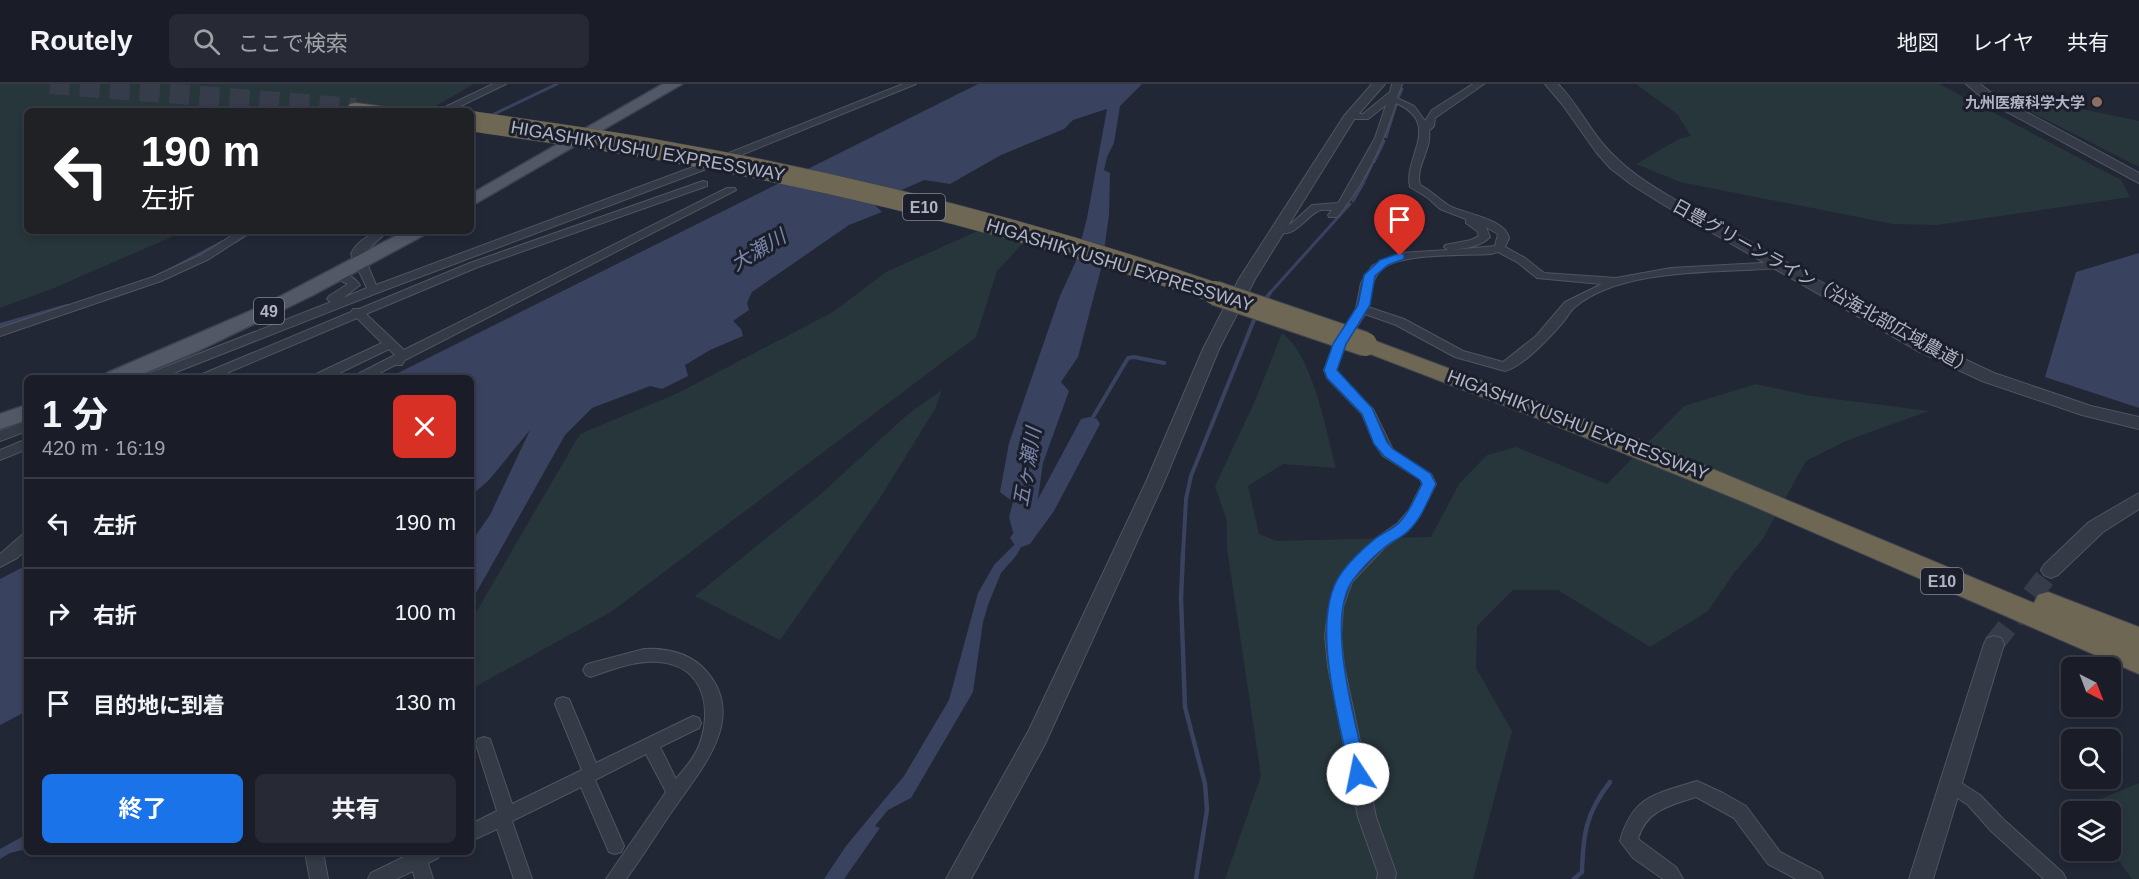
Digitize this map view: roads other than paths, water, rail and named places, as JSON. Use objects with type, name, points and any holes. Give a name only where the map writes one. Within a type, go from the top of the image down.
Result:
[{"type":"highway","name":"HIGASHIKYUSHU EXPRESSWAY","points":[[474,121],[665,151],[907,202],[1076,248],[1213,292],[1365,344],[1636,446],[1947,576],[2139,662]]},
{"type":"highway","points":[[1636,446],[2139,639]]},
{"type":"highway","name":"HIGASHIKYUSHU EXPRESSWAY","points":[[1745,492],[2139,671]]},
{"type":"highway","points":[[1832,532],[2139,678]]},
{"type":"main road","points":[[474,199],[674,84]]},
{"type":"main road","name":"49","points":[[121,375],[223,333],[339,276],[413,234]]},
{"type":"main road","points":[[0,422],[24,413]]},
{"type":"street","points":[[449,108],[501,84]]},
{"type":"street","points":[[157,375],[373,290],[705,166],[911,84]]},
{"type":"street","points":[[1425,129],[1429,126],[1430,117],[1435,112],[1479,84]]},
{"type":"street","name":"日豊グリーンライン（沿海北部広域農道）","points":[[1551,84],[1562,93],[1607,158],[1635,181],[1779,265],[1922,346],[1988,377],[2088,411],[2139,423]]},
{"type":"street","points":[[1972,84],[1989,97],[2139,179]]},
{"type":"street","points":[[1386,879],[1387,873],[1367,817],[1336,666],[1333,636],[1336,607],[1346,579],[1380,543],[1403,527],[1414,513],[1429,484],[1426,477],[1388,453],[1381,444],[1368,412],[1332,375],[1332,364],[1340,344],[1362,309],[1367,283],[1376,268],[1391,259],[1474,243],[1485,237],[1485,233],[1477,225],[1458,217],[1432,196],[1415,187],[1413,175],[1424,149],[1425,129],[1411,108],[1391,90]]},
{"type":"street","points":[[958,879],[1038,737],[1155,482],[1211,349],[1247,279],[1350,116],[1391,90]]},
{"type":"street","points":[[1333,215],[1359,179],[1380,138],[1391,90]]},
{"type":"street","points":[[211,375],[474,265],[703,184]]},
{"type":"street","points":[[366,375],[731,190]]},
{"type":"street","points":[[1279,230],[1289,231],[1316,207],[1341,206]]},
{"type":"street","points":[[1444,207],[1499,230],[1504,238],[1499,248]]},
{"type":"street","points":[[0,332],[157,279],[205,256],[242,234]]},
{"type":"street","points":[[373,290],[357,254],[359,249],[379,234]]},
{"type":"street","points":[[1412,255],[1444,252],[1479,254],[1499,248],[1521,260],[1541,276],[1614,281]]},
{"type":"street","points":[[1362,309],[1400,322],[1459,354],[1505,368],[1553,326],[1567,312],[1569,305],[1614,281],[1662,270],[1779,265]]},
{"type":"street","points":[[302,318],[354,285],[351,281],[339,276]]},
{"type":"street","points":[[357,312],[402,355],[401,358]]},
{"type":"street","points":[[324,375],[390,344]]},
{"type":"street","points":[[378,375],[401,358]]},
{"type":"street","points":[[0,436],[24,427]]},
{"type":"street","points":[[0,455],[24,445]]},
{"type":"street","points":[[2051,570],[2096,528],[2139,500]]},
{"type":"street","points":[[0,561],[12,554],[24,542]]},
{"type":"street","points":[[1921,879],[1994,644]]},
{"type":"street","points":[[591,670],[633,656],[650,654],[668,656],[684,662],[697,672],[708,686],[715,710],[704,752],[615,879]]},
{"type":"street","points":[[563,704],[615,846]]},
{"type":"street","points":[[474,832],[693,723]]},
{"type":"street","points":[[484,744],[523,879]]},
{"type":"street","points":[[650,745],[675,793]]},
{"type":"street","points":[[1949,783],[1974,800],[1997,825],[2057,879]]},
{"type":"street","points":[[1674,879],[1669,871],[1635,850],[1629,841],[1632,823],[1641,812],[1651,806],[1697,789],[1718,798],[1740,812],[1774,858],[1814,879]]},
{"type":"street","points":[[315,855],[319,879]]},
{"type":"street","points":[[378,879],[420,855]]},
{"type":"street","points":[[422,855],[424,879]]},
{"type":"water","points":[[978,84],[1142,84],[1120,106],[1114,143],[1104,170],[1110,173],[1109,215],[1102,265],[1078,357],[1061,382],[1069,391],[1043,463],[1037,505],[1025,540],[1016,556],[1001,573],[988,605],[983,622],[973,692],[911,798],[888,810],[875,826],[880,828],[844,879],[824,879],[846,846],[904,776],[949,700],[978,593],[994,565],[1016,543],[1009,517],[1013,502],[1000,492],[1009,443],[1060,296],[1076,261],[1087,218],[1107,109],[1073,120],[1064,129],[1001,155],[950,184],[924,180],[873,203],[882,212],[849,225],[752,292],[747,303],[749,310],[733,321],[741,329],[743,336],[710,350],[685,365],[688,376],[662,389],[650,386],[592,408],[565,435],[474,597],[474,538],[490,515],[530,430],[489,480],[474,493],[474,375],[394,375]]},
{"type":"water","points":[[2139,253],[2139,408],[2045,377],[2076,272]]},
{"type":"water","points":[[24,567],[24,713],[0,725],[0,579]]},
{"type":"water","points":[[24,836],[24,850],[10,853],[0,859],[0,849]]},
{"type":"waterway","points":[[490,116],[557,84]]},
{"type":"waterway","points":[[1399,96],[1402,89]]},
{"type":"waterway","points":[[1386,137],[1397,102]]},
{"type":"waterway","points":[[1374,162],[1384,141]]},
{"type":"waterway","points":[[1365,179],[1372,164]]},
{"type":"waterway","points":[[1353,201],[1364,182]]},
{"type":"waterway","points":[[1269,294],[1350,204]]},
{"type":"waterway","points":[[235,242],[248,234]]},
{"type":"waterway","points":[[167,271],[222,242]]},
{"type":"waterway","points":[[1264,301],[1270,293]]},
{"type":"waterway","points":[[0,325],[67,306]]},
{"type":"waterway","points":[[1183,555],[1186,499],[1191,476],[1256,315]]},
{"type":"waterway","points":[[1089,424],[1128,358],[1134,357],[1164,363]]},
{"type":"waterway","name":"五ヶ瀬川","points":[[1022,538],[1046,505],[1089,424]]},
{"type":"waterway","points":[[1183,553],[1181,598],[1185,707],[1205,784],[1207,810],[1196,879]]},
{"type":"waterway","points":[[1574,879],[1582,872],[1587,824],[1610,782]]},
{"type":"tunnel","points":[[50,84],[356,108]]},
{"type":"tunnel","points":[[1994,644],[2051,570]]},
{"type":"place","name":"九州医療科学大学","points":[[2097,102]]},
{"type":"water label","name":"大瀬川","points":[[758,250]]}]
